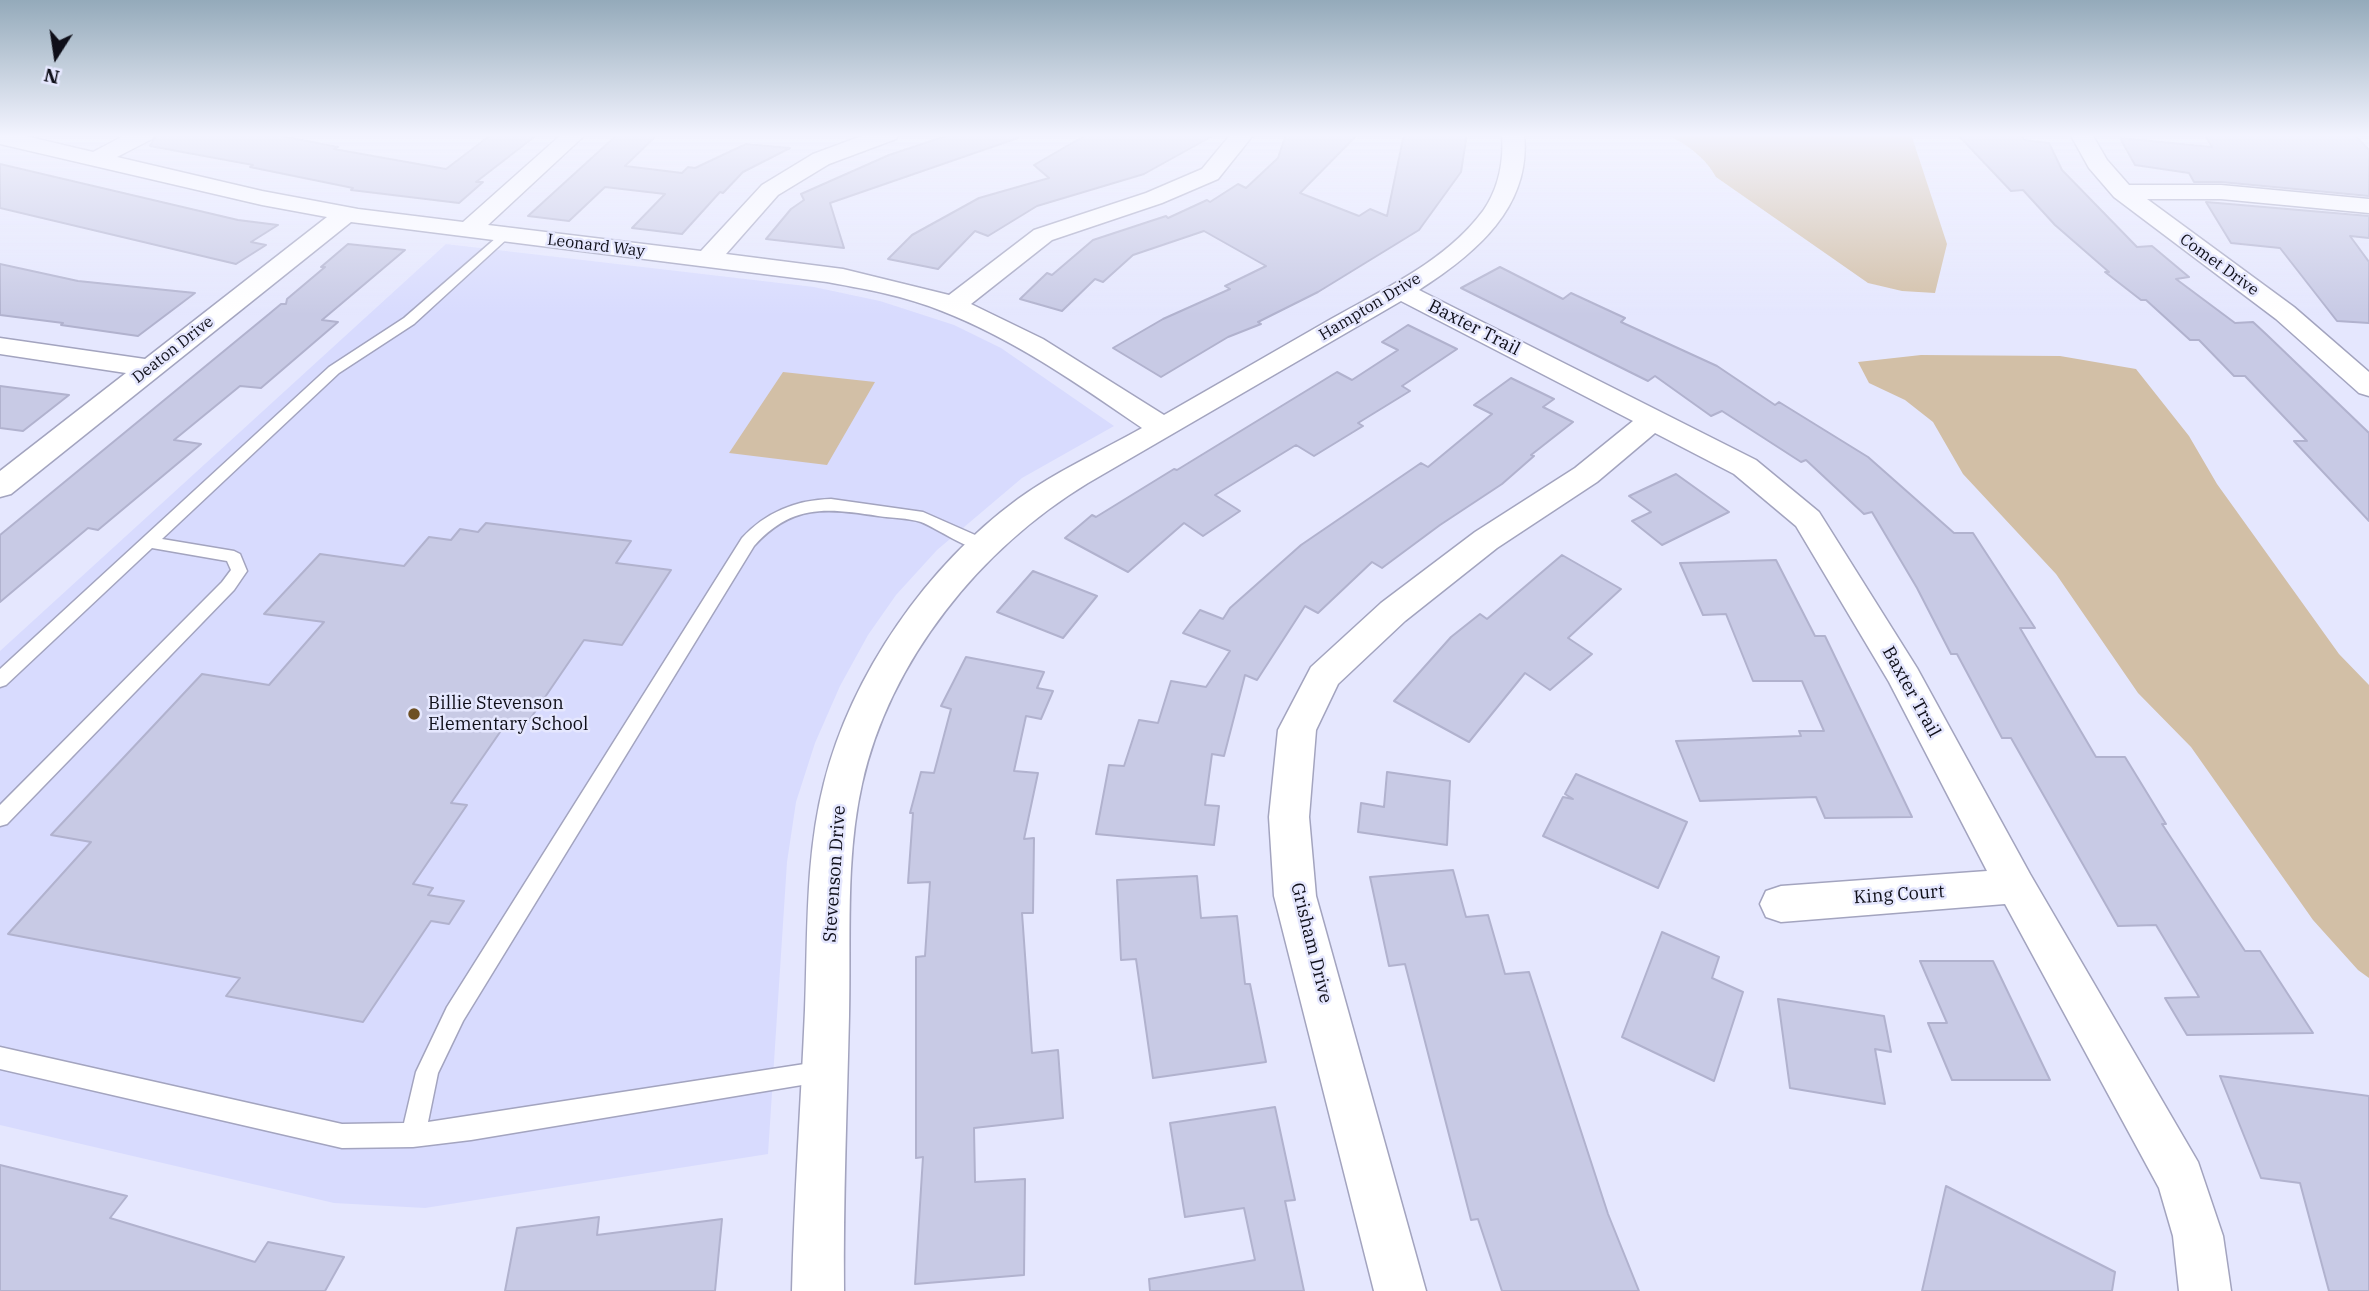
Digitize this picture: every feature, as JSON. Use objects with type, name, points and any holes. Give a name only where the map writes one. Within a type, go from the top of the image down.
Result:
[{"type":"street","name":"Leonard Way","points":[[245,194],[346,214],[889,285],[952,306],[1043,350],[1163,428]]},
{"type":"street","points":[[468,230],[508,194]]},
{"type":"street","points":[[707,260],[766,194]]},
{"type":"street","points":[[952,306],[1043,235],[1163,194]]},
{"type":"street","name":"Hampton Drive","points":[[1163,428],[1440,264],[1488,221],[1504,194]]},
{"type":"street","name":"Comet Drive","points":[[2125,194],[2285,313],[2369,387]]},
{"type":"street","points":[[2245,194],[2369,206]]},
{"type":"street","name":"Deaton Drive","points":[[0,487],[346,214]]},
{"type":"street","name":"Baxter Trail","points":[[1400,290],[1745,467],[1808,519],[1904,677],[2016,886],[2181,1179],[2198,1236],[2205,1291]]},
{"type":"street","points":[[0,346],[150,368]]},
{"type":"street","points":[[2334,354],[2369,354]]},
{"type":"street","name":"Grisham Drive","points":[[1400,1291],[1295,896],[1289,817],[1297,730],[1324,676],[1393,612],[1486,540],[1586,474],[1654,419]]},
{"type":"street","name":"Stevenson Drive","points":[[818,1291],[818,1197],[835,826],[852,752],[878,689],[904,642],[937,596],[985,546],[1042,498],[1163,428]]},
{"type":"street","name":"King Court","points":[[1781,904],[2016,886]]},
{"type":"lane","points":[[0,681],[334,370],[409,321],[504,235]]},
{"type":"lane","points":[[413,1135],[427,1072],[456,1014],[748,542],[760,529],[776,517],[808,505],[831,504],[923,517],[985,546]]},
{"type":"lane","points":[[0,818],[228,586],[239,571],[234,558],[228,555],[149,542]]},
{"type":"lane","points":[[0,1058],[342,1136],[413,1135],[824,1072]]},
{"type":"shaded area","points":[[1741,194],[1931,194],[1947,244],[1935,293],[1902,291],[1868,283]]},
{"type":"shaded area","name":"Billie Stevenson Elementary School","points":[[446,244],[814,287],[880,301],[954,325],[1001,348],[1114,426],[1022,478],[937,550],[896,595],[868,635],[840,686],[815,743],[796,802],[787,862],[768,1154],[425,1208],[334,1203],[0,1125],[0,651]]},
{"type":"shaded area","points":[[1921,355],[2060,356],[2136,369],[2189,436],[2217,484],[2339,654],[2369,685],[2369,978],[2358,970],[2313,920],[2191,747],[2138,693],[2056,574],[1963,474],[1933,422],[1905,400],[1869,383],[1858,362]]},
{"type":"shaded area","points":[[783,372],[875,382],[827,465],[729,453]]},
{"type":"building","points":[[0,194],[129,194],[238,220],[278,225],[251,242],[266,245],[236,264],[0,208]]},
{"type":"building","points":[[386,194],[469,194],[459,203]]},
{"type":"building","points":[[552,194],[597,194],[569,221],[528,216]]},
{"type":"building","points":[[665,194],[718,194],[682,234],[632,228]]},
{"type":"building","points":[[801,194],[855,194],[830,203],[844,248],[766,239],[791,209],[804,200]]},
{"type":"building","points":[[992,194],[1076,194],[1037,206],[988,236],[975,231],[938,269],[888,259],[912,235],[979,198]]},
{"type":"building","points":[[1222,194],[1303,194],[1359,216],[1370,209],[1387,216],[1392,194],[1445,194],[1419,230],[1318,292],[1258,322],[1261,324],[1228,337],[1161,377],[1113,348],[1163,319],[1230,289],[1225,286],[1266,266],[1204,231],[1133,255],[1103,282],[1095,279],[1062,311],[1020,299],[1047,273],[1052,275],[1093,240],[1166,216],[1168,218],[1207,200],[1210,202]]},
{"type":"building","points":[[2027,194],[2086,194],[2137,247],[2152,246],[2189,277],[2176,279],[2235,323],[2253,322],[2267,335],[2369,433],[2369,521],[2294,441],[2307,441],[2245,376],[2234,376],[2199,340],[2190,340],[2146,300],[2141,300],[2105,272],[2109,272],[2055,225]]},
{"type":"building","points":[[2206,202],[2369,216],[2369,238],[2350,236],[2369,262],[2369,323],[2337,321],[2280,248],[2231,243]]},
{"type":"building","points":[[348,244],[405,250],[322,320],[338,322],[261,388],[240,386],[174,440],[201,444],[98,530],[88,528],[0,602],[0,535],[281,304],[286,304],[287,299]]},
{"type":"building","points":[[0,264],[78,281],[195,293],[138,336],[61,325],[63,323],[0,315]]},
{"type":"building","points":[[1500,267],[1563,299],[1571,293],[1625,318],[1621,322],[1717,366],[1775,405],[1779,402],[1868,457],[1954,533],[1973,533],[2035,628],[2020,628],[2096,757],[2125,757],[2166,824],[2162,824],[2245,951],[2260,951],[2313,1033],[2187,1035],[2165,998],[2199,997],[2156,925],[2118,926],[2011,738],[2002,738],[1957,654],[1951,654],[1917,588],[1872,512],[1864,514],[1806,460],[1801,462],[1722,411],[1711,416],[1655,376],[1648,381],[1461,288]]},
{"type":"building","points":[[1408,325],[1457,349],[1402,386],[1410,391],[1358,423],[1363,426],[1314,456],[1296,445],[1215,495],[1240,511],[1203,536],[1184,523],[1128,572],[1065,538],[1092,515],[1096,517],[1174,469],[1177,470],[1337,372],[1352,380],[1398,350],[1382,342]]},
{"type":"building","points":[[1511,378],[1554,399],[1543,407],[1573,422],[1531,455],[1534,456],[1502,484],[1382,568],[1372,562],[1318,613],[1305,606],[1257,680],[1245,675],[1224,756],[1212,754],[1205,805],[1219,806],[1214,845],[1096,834],[1109,765],[1124,766],[1139,720],[1158,723],[1171,681],[1206,687],[1230,651],[1183,633],[1200,610],[1223,619],[1230,608],[1301,545],[1421,463],[1428,467],[1492,414],[1474,405]]},
{"type":"building","points":[[0,386],[69,395],[23,431],[0,428]]},
{"type":"building","points":[[1676,474],[1729,512],[1662,545],[1632,521],[1651,512],[1629,496]]},
{"type":"building","points":[[486,523],[631,541],[616,563],[671,570],[622,645],[584,640],[526,725],[507,722],[451,803],[467,805],[413,884],[433,888],[428,895],[464,901],[449,924],[431,921],[363,1022],[226,996],[240,978],[8,934],[91,842],[51,835],[202,674],[269,685],[324,622],[264,614],[320,554],[404,566],[429,537],[451,540],[460,529],[478,532]]},
{"type":"building","points":[[1562,555],[1621,589],[1568,638],[1592,654],[1550,690],[1525,673],[1469,742],[1394,701],[1451,637],[1480,614],[1487,619]]},
{"type":"building","points":[[1776,560],[1815,636],[1825,636],[1912,817],[1825,818],[1816,797],[1700,801],[1676,741],[1801,736],[1799,731],[1824,731],[1802,681],[1753,681],[1726,614],[1703,615],[1680,563]]},
{"type":"building","points":[[1033,571],[1097,596],[1063,638],[997,612]]},
{"type":"building","points":[[966,657],[1044,672],[1037,688],[1053,691],[1041,719],[1026,716],[1014,771],[1038,773],[1024,839],[1034,838],[1033,913],[1022,913],[1032,1053],[1058,1050],[1063,1118],[974,1128],[975,1182],[1025,1179],[1024,1275],[915,1284],[923,1157],[916,1158],[916,957],[925,956],[930,882],[908,883],[913,813],[910,813],[921,772],[934,773],[951,709],[941,706]]},
{"type":"building","points":[[1387,772],[1450,781],[1447,845],[1358,832],[1361,803],[1384,807]]},
{"type":"building","points":[[1576,774],[1687,822],[1658,888],[1543,836],[1563,797],[1573,799],[1565,794]]},
{"type":"building","points":[[1453,870],[1466,917],[1488,915],[1505,974],[1529,972],[1608,1214],[1639,1291],[1502,1291],[1478,1219],[1471,1220],[1405,964],[1389,966],[1370,877]]},
{"type":"building","points":[[1197,876],[1201,918],[1237,916],[1245,984],[1250,984],[1266,1062],[1153,1078],[1136,959],[1121,960],[1117,880]]},
{"type":"building","points":[[1662,932],[1719,957],[1712,978],[1743,992],[1714,1081],[1622,1037]]},
{"type":"building","points":[[1920,961],[1993,961],[2050,1080],[1952,1080],[1928,1023],[1947,1023]]},
{"type":"building","points":[[1778,999],[1884,1016],[1891,1052],[1875,1049],[1885,1104],[1790,1088]]},
{"type":"building","points":[[2220,1076],[2369,1096],[2369,1291],[2329,1291],[2300,1183],[2261,1178]]},
{"type":"building","points":[[1275,1107],[1295,1200],[1285,1201],[1304,1291],[1150,1291],[1149,1279],[1255,1260],[1244,1208],[1185,1217],[1170,1123]]},
{"type":"building","points":[[0,1165],[127,1196],[110,1218],[255,1262],[268,1242],[344,1257],[325,1291],[0,1291]]},
{"type":"building","points":[[1946,1186],[2115,1272],[2112,1291],[1922,1291]]},
{"type":"building","points":[[599,1217],[597,1235],[722,1219],[715,1291],[505,1291],[517,1228]]},
{"type":"place","name":"Billie Stevenson Elementary School","points":[[414,714]]}]
